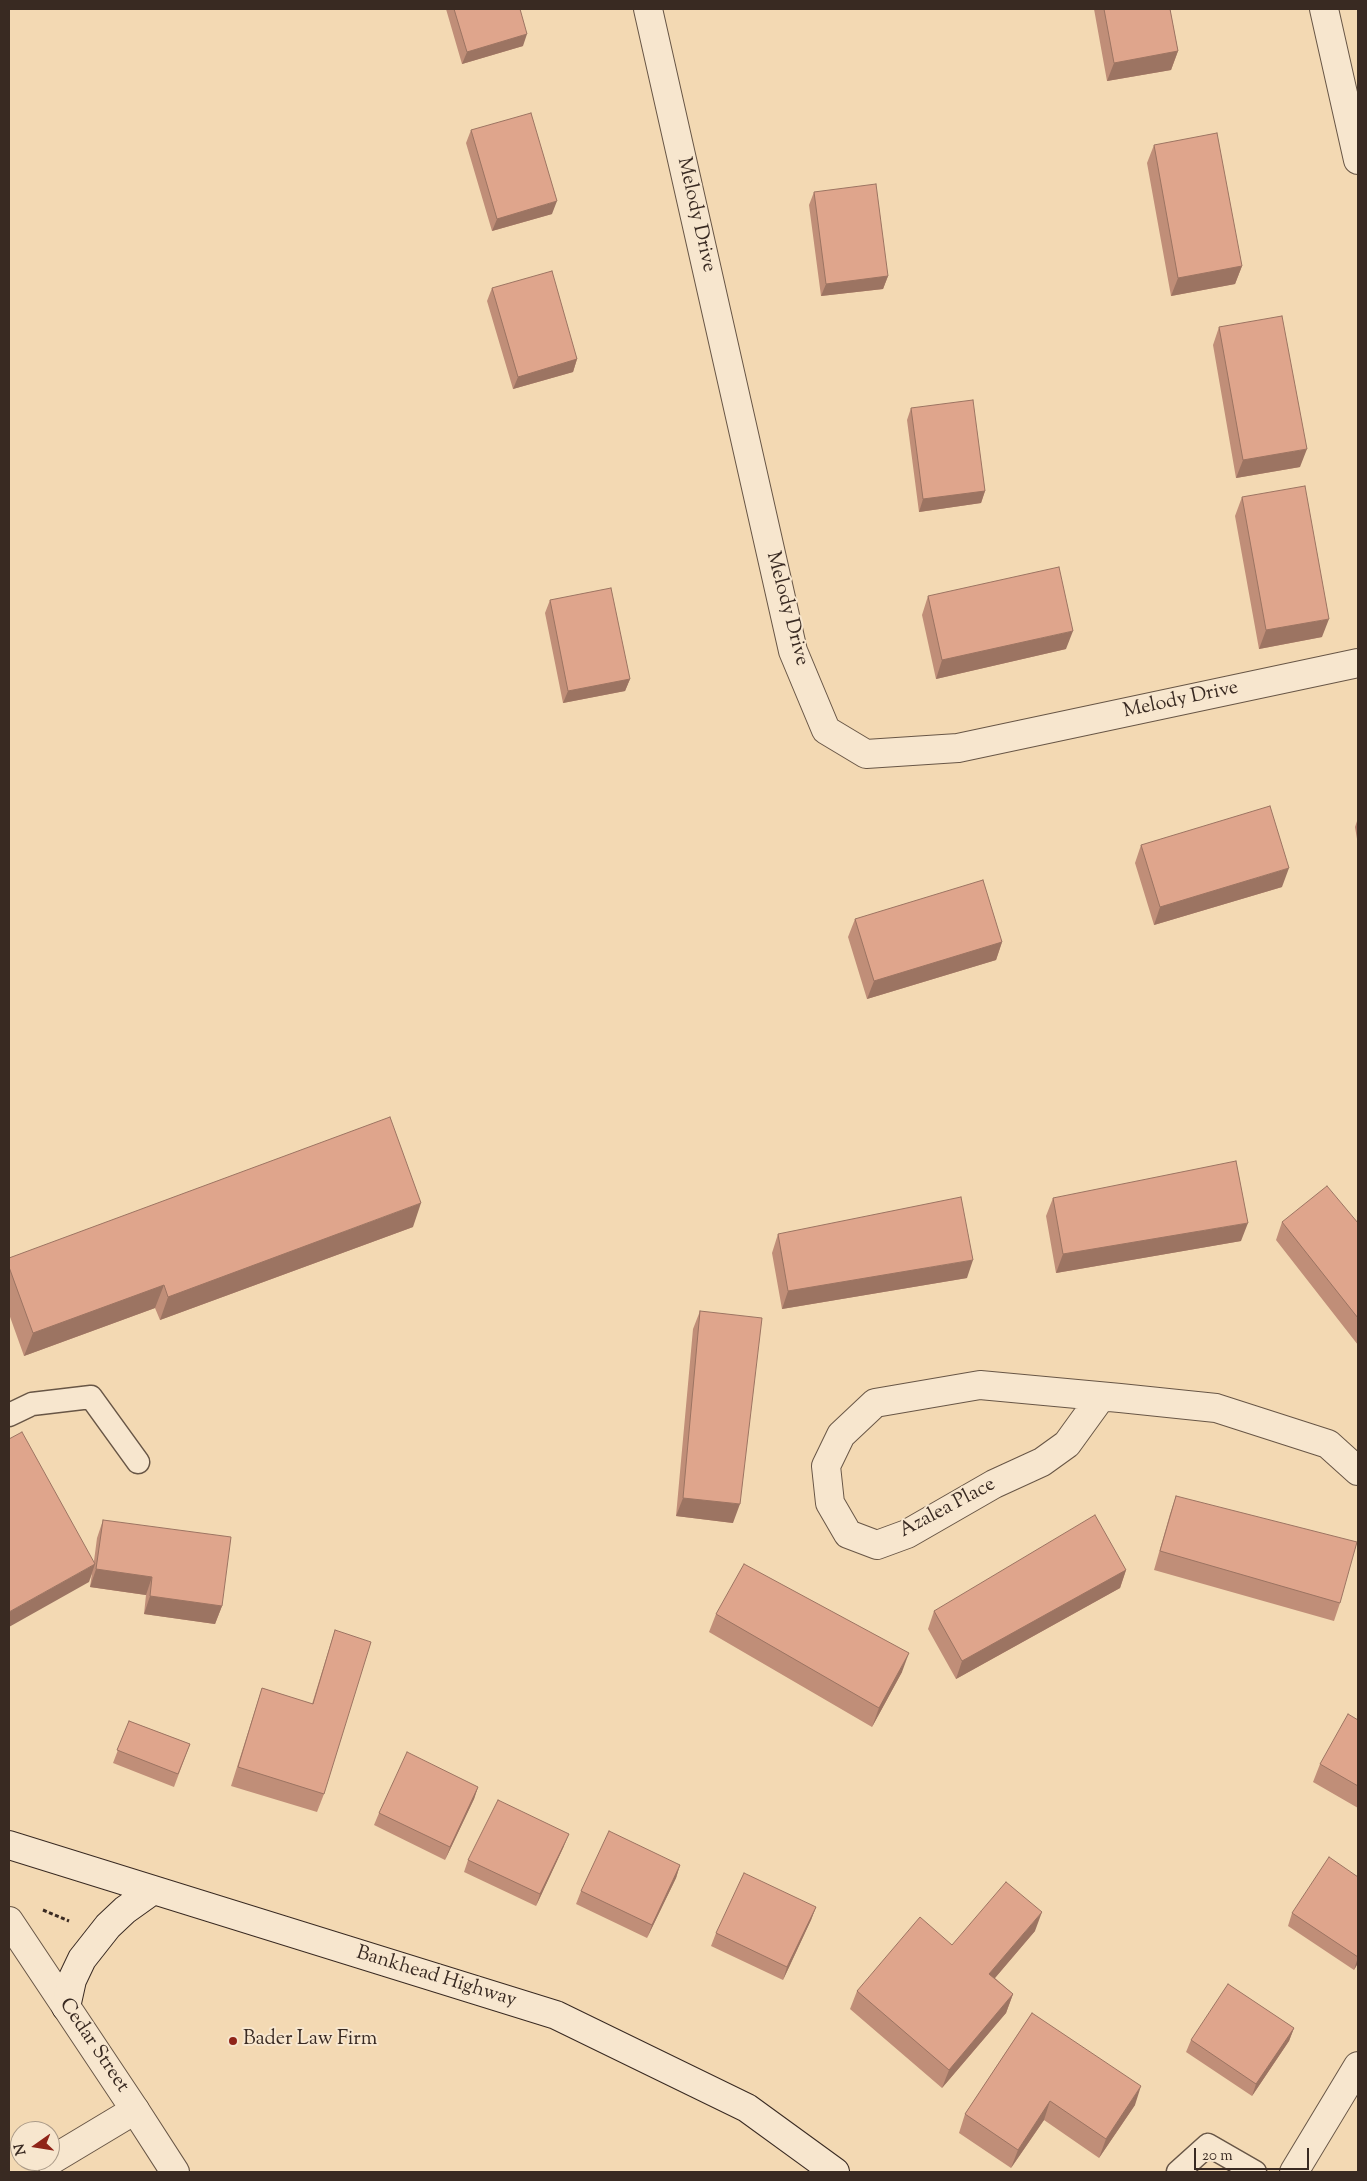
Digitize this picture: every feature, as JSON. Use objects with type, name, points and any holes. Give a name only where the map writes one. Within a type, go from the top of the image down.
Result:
[{"type":"street","name":"Melody Drive","points":[[648,9],[793,651],[826,730],[866,754],[958,748],[1358,663]]},
{"type":"street","points":[[1324,9],[1358,160]]},
{"type":"street","name":"Azalea Place","points":[[1102,1397],[1067,1444],[1042,1462],[994,1484],[907,1534],[877,1545],[848,1534],[830,1503],[826,1466],[841,1435],[875,1403],[980,1385],[1216,1408],[1328,1444],[1358,1471]]},
{"type":"street","name":"Bankhead Highway","points":[[9,1846],[556,2015],[747,2108],[835,2172]]},
{"type":"street","points":[[66,2007],[72,1980],[82,1959],[125,1910],[153,1890]]},
{"type":"street","name":"Cedar Street","points":[[9,1922],[136,2110],[175,2172]]},
{"type":"street","points":[[1294,2172],[1358,2066]]},
{"type":"street","points":[[60,2155],[136,2110]]},
{"type":"lane","points":[[9,1414],[32,1404],[91,1396],[138,1462]]},
{"type":"lane","points":[[1178,2172],[1208,2144],[1255,2172]]},
{"type":"path","points":[[38,1908],[72,1922]]},
{"type":"building","points":[[454,9],[520,9],[527,34],[467,52]]},
{"type":"building","points":[[1104,9],[1170,9],[1178,51],[1114,63]]},
{"type":"building","points":[[531,113],[557,201],[497,219],[471,130]]},
{"type":"building","points":[[1217,133],[1242,266],[1178,278],[1154,145]]},
{"type":"building","points":[[876,184],[888,276],[826,284],[814,192]]},
{"type":"building","points":[[552,271],[577,359],[518,377],[492,288]]},
{"type":"building","points":[[1282,316],[1307,449],[1243,460],[1219,327]]},
{"type":"building","points":[[973,400],[985,491],[923,499],[911,408]]},
{"type":"building","points":[[1305,486],[1329,619],[1266,630],[1242,497]]},
{"type":"building","points":[[1059,567],[1073,631],[942,660],[928,596]]},
{"type":"building","points":[[611,588],[630,679],[568,691],[550,600]]},
{"type":"building","points":[[1270,806],[1289,868],[1160,907],[1141,845]]},
{"type":"building","points":[[983,880],[1002,942],[874,981],[855,919]]},
{"type":"building","points":[[390,1117],[421,1203],[168,1297],[164,1285],[33,1333],[9,1267],[9,1258]]},
{"type":"building","points":[[1236,1161],[1248,1223],[1063,1254],[1053,1198]]},
{"type":"building","points":[[1327,1186],[1358,1223],[1358,1318],[1282,1222]]},
{"type":"building","points":[[961,1197],[973,1260],[788,1291],[778,1234]]},
{"type":"building","points":[[700,1311],[762,1318],[740,1504],[683,1498]]},
{"type":"building","points":[[22,1432],[95,1564],[9,1612],[9,1439]]},
{"type":"building","points":[[1176,1496],[1357,1542],[1340,1603],[1160,1551]]},
{"type":"building","points":[[1095,1515],[1126,1570],[962,1661],[934,1611]]},
{"type":"building","points":[[103,1520],[231,1537],[222,1606],[150,1596],[152,1577],[96,1569]]},
{"type":"building","points":[[744,1564],[909,1653],[879,1708],[716,1614]]},
{"type":"building","points":[[335,1630],[371,1642],[324,1794],[238,1767],[262,1688],[313,1704]]},
{"type":"building","points":[[1348,1714],[1358,1720],[1358,1786],[1320,1764]]},
{"type":"building","points":[[129,1721],[190,1744],[178,1774],[117,1750]]},
{"type":"building","points":[[407,1752],[478,1787],[450,1847],[379,1813]]},
{"type":"building","points":[[498,1800],[569,1834],[540,1894],[468,1860]]},
{"type":"building","points":[[609,1831],[680,1865],[652,1925],[581,1891]]},
{"type":"building","points":[[1329,1857],[1358,1877],[1358,1957],[1292,1913]]},
{"type":"building","points":[[744,1873],[816,1907],[787,1967],[716,1933]]},
{"type":"building","points":[[1006,1882],[1042,1912],[989,1974],[1013,1994],[949,2070],[857,1991],[920,1917],[952,1945]]},
{"type":"building","points":[[1228,1984],[1294,2028],[1256,2084],[1191,2040]]},
{"type":"building","points":[[1032,2013],[1141,2086],[1106,2139],[1050,2101],[1018,2150],[965,2114]]},
{"type":"place","name":"Bader Law Firm","points":[[233,2041]]}]
